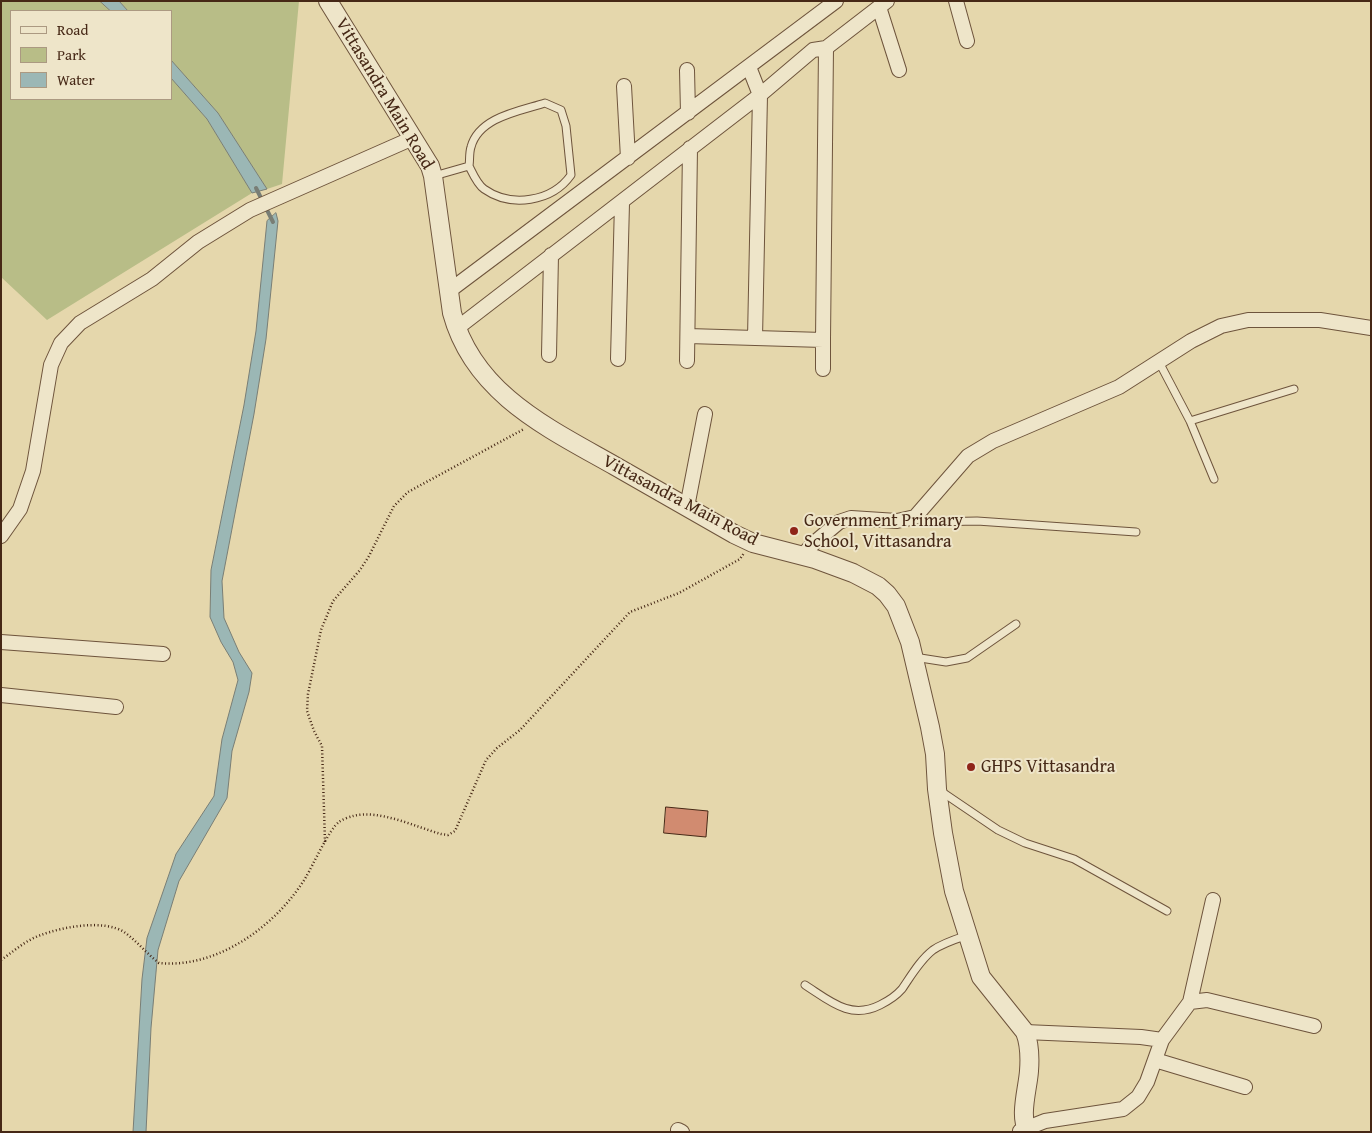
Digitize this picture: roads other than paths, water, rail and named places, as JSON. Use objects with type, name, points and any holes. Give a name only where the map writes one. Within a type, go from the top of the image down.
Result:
[{"type":"street","name":"Vittasandra Main Road","points":[[328,1],[426,159],[433,176],[456,329],[468,354],[486,378],[537,422],[738,536],[754,543],[838,567],[860,576],[878,586],[896,606],[914,657],[933,743],[943,832],[954,891],[981,977],[1025,1032],[1028,1040],[1030,1059],[1024,1112],[1025,1131]]},
{"type":"street","points":[[449,291],[836,1]]},
{"type":"street","points":[[956,1],[967,41]]},
{"type":"street","points":[[456,329],[760,96],[813,50],[826,48],[883,4],[898,70]]},
{"type":"street","points":[[823,370],[826,48]]},
{"type":"street","points":[[749,67],[760,96],[755,338]]},
{"type":"street","points":[[687,70],[688,113]]},
{"type":"street","points":[[624,86],[628,158]]},
{"type":"street","points":[[1,536],[20,509],[32,471],[51,365],[61,343],[80,323],[152,279],[198,242],[250,210],[413,138]]},
{"type":"street","points":[[687,361],[690,148]]},
{"type":"street","points":[[618,359],[622,203]]},
{"type":"street","points":[[549,355],[551,255]]},
{"type":"street","points":[[802,556],[839,522],[851,518],[897,520],[915,517],[968,456],[993,441],[1119,387],[1191,341],[1221,326],[1248,320],[1320,320],[1371,328]]},
{"type":"street","points":[[688,336],[823,340]]},
{"type":"street","points":[[687,507],[705,414]]},
{"type":"street","points":[[1,642],[163,654]]},
{"type":"street","points":[[1,696],[116,707]]},
{"type":"street","points":[[1025,1131],[1045,1121],[1122,1109],[1138,1097],[1147,1082],[1162,1040],[1190,1002],[1213,900]]},
{"type":"street","points":[[1190,1002],[1207,1000],[1314,1026]]},
{"type":"street","points":[[1025,1032],[1141,1037],[1162,1040]]},
{"type":"street","points":[[1155,1060],[1245,1087]]},
{"type":"lane","points":[[545,103],[561,110],[566,126],[571,175],[563,186],[545,195],[523,201],[501,198],[483,188],[474,178],[469,166],[471,146],[481,130],[500,117],[545,103]]},
{"type":"lane","points":[[433,176],[469,166]]},
{"type":"lane","points":[[1159,362],[1190,421],[1214,479]]},
{"type":"lane","points":[[1190,421],[1294,389]]},
{"type":"lane","points":[[915,517],[932,522],[977,521],[1136,532]]},
{"type":"lane","points":[[914,657],[946,662],[967,658],[1016,624]]},
{"type":"lane","points":[[937,789],[998,830],[1025,843],[1074,859],[1168,911]]},
{"type":"lane","points":[[805,985],[836,1005],[856,1012],[871,1010],[888,1001],[900,991],[914,971],[932,951],[968,935]]},
{"type":"water","points":[[100,1],[119,1],[127,10],[110,10]]},
{"type":"water","points":[[172,61],[218,113],[267,189],[252,193],[207,119],[172,79]]},
{"type":"water","points":[[276,213],[278,221],[266,339],[254,414],[222,581],[224,618],[239,652],[252,673],[249,692],[232,751],[227,798],[179,881],[158,950],[151,1028],[146,1132],[133,1132],[142,979],[147,938],[176,854],[214,796],[222,739],[238,680],[233,662],[221,642],[210,617],[211,570],[244,405],[256,331],[267,221]]},
{"type":"waterway","points":[[256,188],[273,222]]},
{"type":"place","name":"Government Primary School, Vittasandra","points":[[794,531]]},
{"type":"place","name":"GHPS Vittasandra","points":[[971,767]]}]
